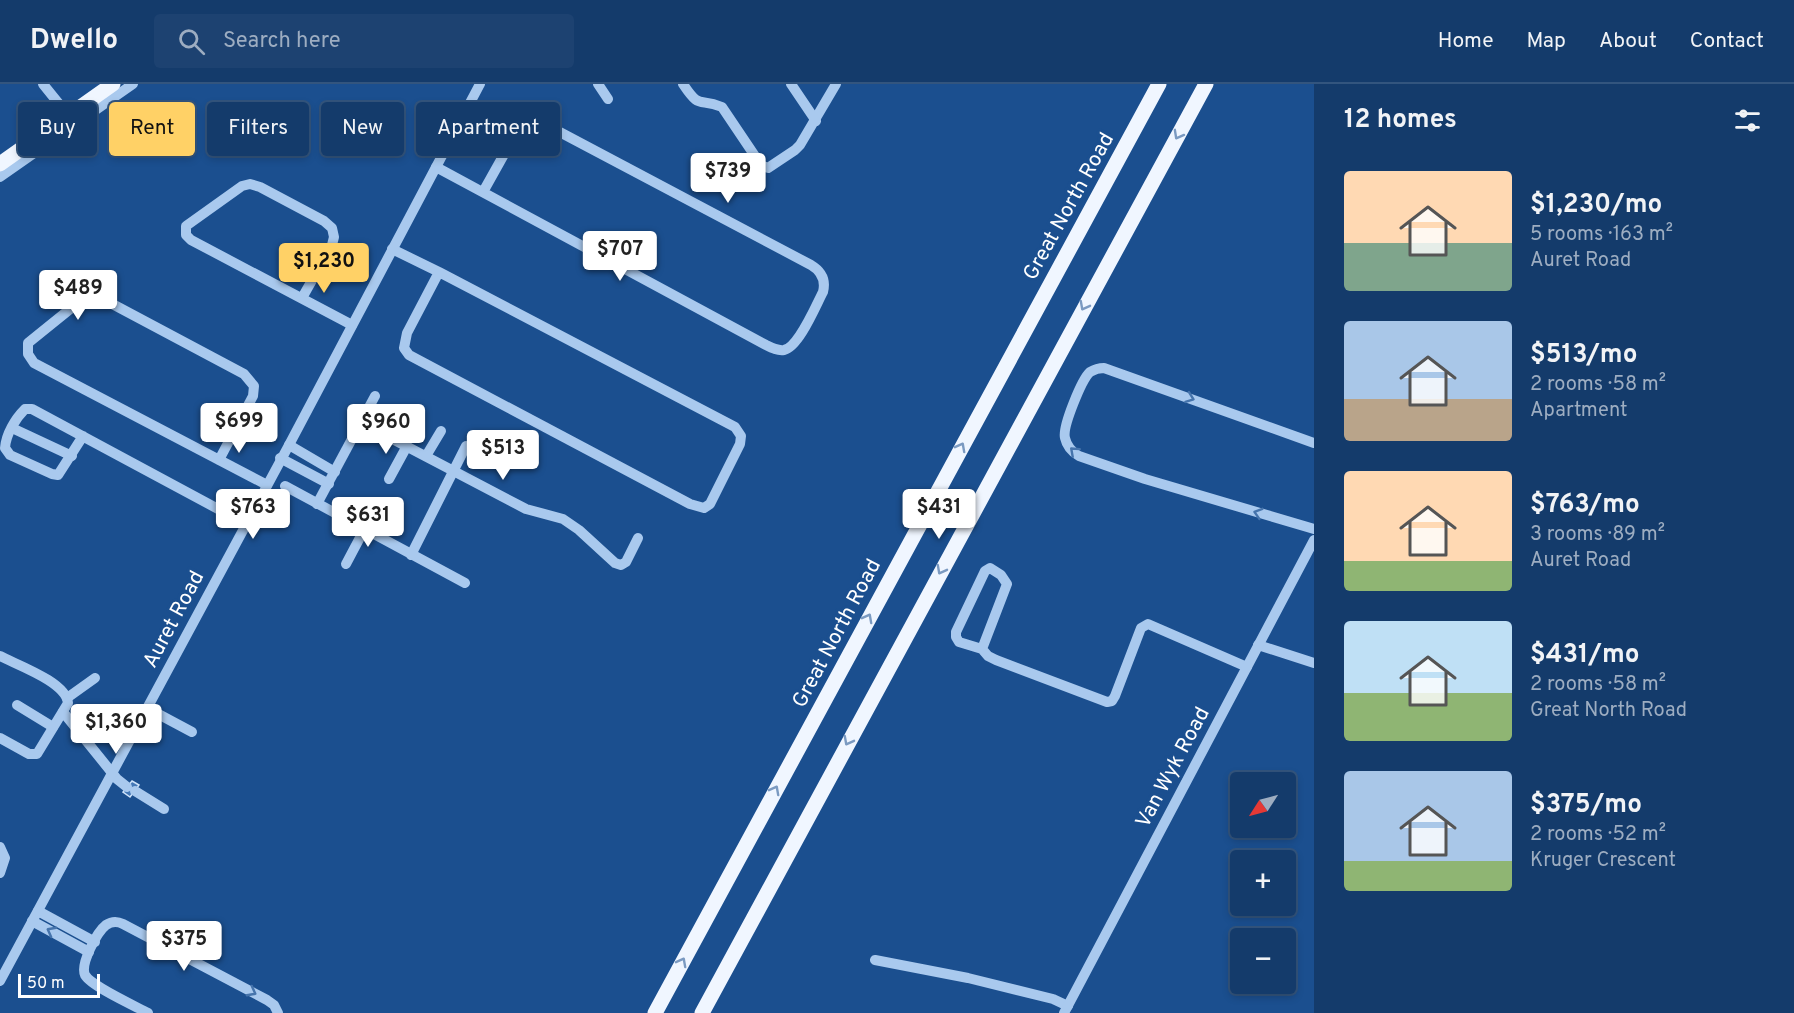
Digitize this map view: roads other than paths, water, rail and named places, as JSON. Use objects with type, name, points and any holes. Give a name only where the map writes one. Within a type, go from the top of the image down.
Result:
[{"type":"main road","points":[[87,102],[113,84]]},
{"type":"main road","name":"Great North Road","points":[[655,1013],[1159,84]]},
{"type":"main road","points":[[702,1013],[1206,84]]},
{"type":"main road","points":[[0,164],[18,151]]},
{"type":"street","points":[[43,84],[58,102]]},
{"type":"street","points":[[0,177],[133,84]]},
{"type":"street","name":"Auret Road","points":[[0,981],[280,458],[289,446],[480,84]]},
{"type":"street","points":[[598,84],[608,99]]},
{"type":"street","points":[[683,84],[693,99],[698,102],[722,107],[764,168],[772,167],[795,150],[816,121],[836,84]]},
{"type":"street","points":[[791,84],[816,121]]},
{"type":"street","points":[[436,167],[779,350],[786,350],[797,341],[823,292],[823,277],[811,264],[537,120],[529,120],[520,126],[483,192]]},
{"type":"street","points":[[302,298],[333,241],[332,228],[324,221],[250,184],[237,189],[186,226],[186,235],[191,240],[352,325]]},
{"type":"street","points":[[392,249],[438,272],[735,427],[741,436],[740,444],[710,504],[704,508],[690,504],[409,355],[404,348],[405,339],[438,272]]},
{"type":"street","points":[[219,460],[253,396],[254,386],[244,374],[96,297],[80,301],[28,343],[28,354],[34,363],[219,460],[267,485]]},
{"type":"street","points":[[1314,443],[1104,368],[1090,372],[1084,380],[1064,430],[1067,445],[1079,456],[1146,479],[1314,529]]},
{"type":"street","points":[[317,504],[375,396]]},
{"type":"street","points":[[83,436],[58,475],[10,455],[5,448],[12,428],[25,410],[32,409],[83,436],[246,524]]},
{"type":"street","points":[[362,423],[526,509],[563,519],[572,524],[615,563],[621,565],[626,561],[638,538]]},
{"type":"street","points":[[12,428],[72,456]]},
{"type":"street","points":[[426,456],[441,431]]},
{"type":"street","points":[[289,446],[335,472]]},
{"type":"street","points":[[389,479],[407,446]]},
{"type":"street","points":[[411,555],[466,446]]},
{"type":"street","points":[[280,458],[329,484]]},
{"type":"street","points":[[285,486],[465,583]]},
{"type":"street","points":[[346,564],[364,530]]},
{"type":"street","name":"Van Wyk Road","points":[[1066,1010],[1314,540]]},
{"type":"street","points":[[982,649],[1007,584],[1001,575],[990,568],[985,572],[956,632],[956,637],[959,642],[982,649],[996,660],[1107,702],[1112,701],[1141,628],[1148,624],[1247,667]]},
{"type":"street","points":[[1258,645],[1314,663]]},
{"type":"street","points":[[0,656],[56,685],[68,698],[63,712],[39,752],[34,755],[0,738]]},
{"type":"street","points":[[68,698],[95,678]]},
{"type":"street","points":[[17,705],[53,726]]},
{"type":"street","points":[[147,708],[192,732]]},
{"type":"street","points":[[63,712],[121,783],[164,809]]},
{"type":"street","points":[[0,847],[5,858],[0,873]]},
{"type":"street","points":[[35,916],[92,947]]},
{"type":"street","points":[[148,1013],[89,980],[83,967],[105,926],[111,923],[119,922],[267,1000],[274,1005],[278,1013]]},
{"type":"street","points":[[875,960],[968,978],[1053,999],[1066,1010]]}]
